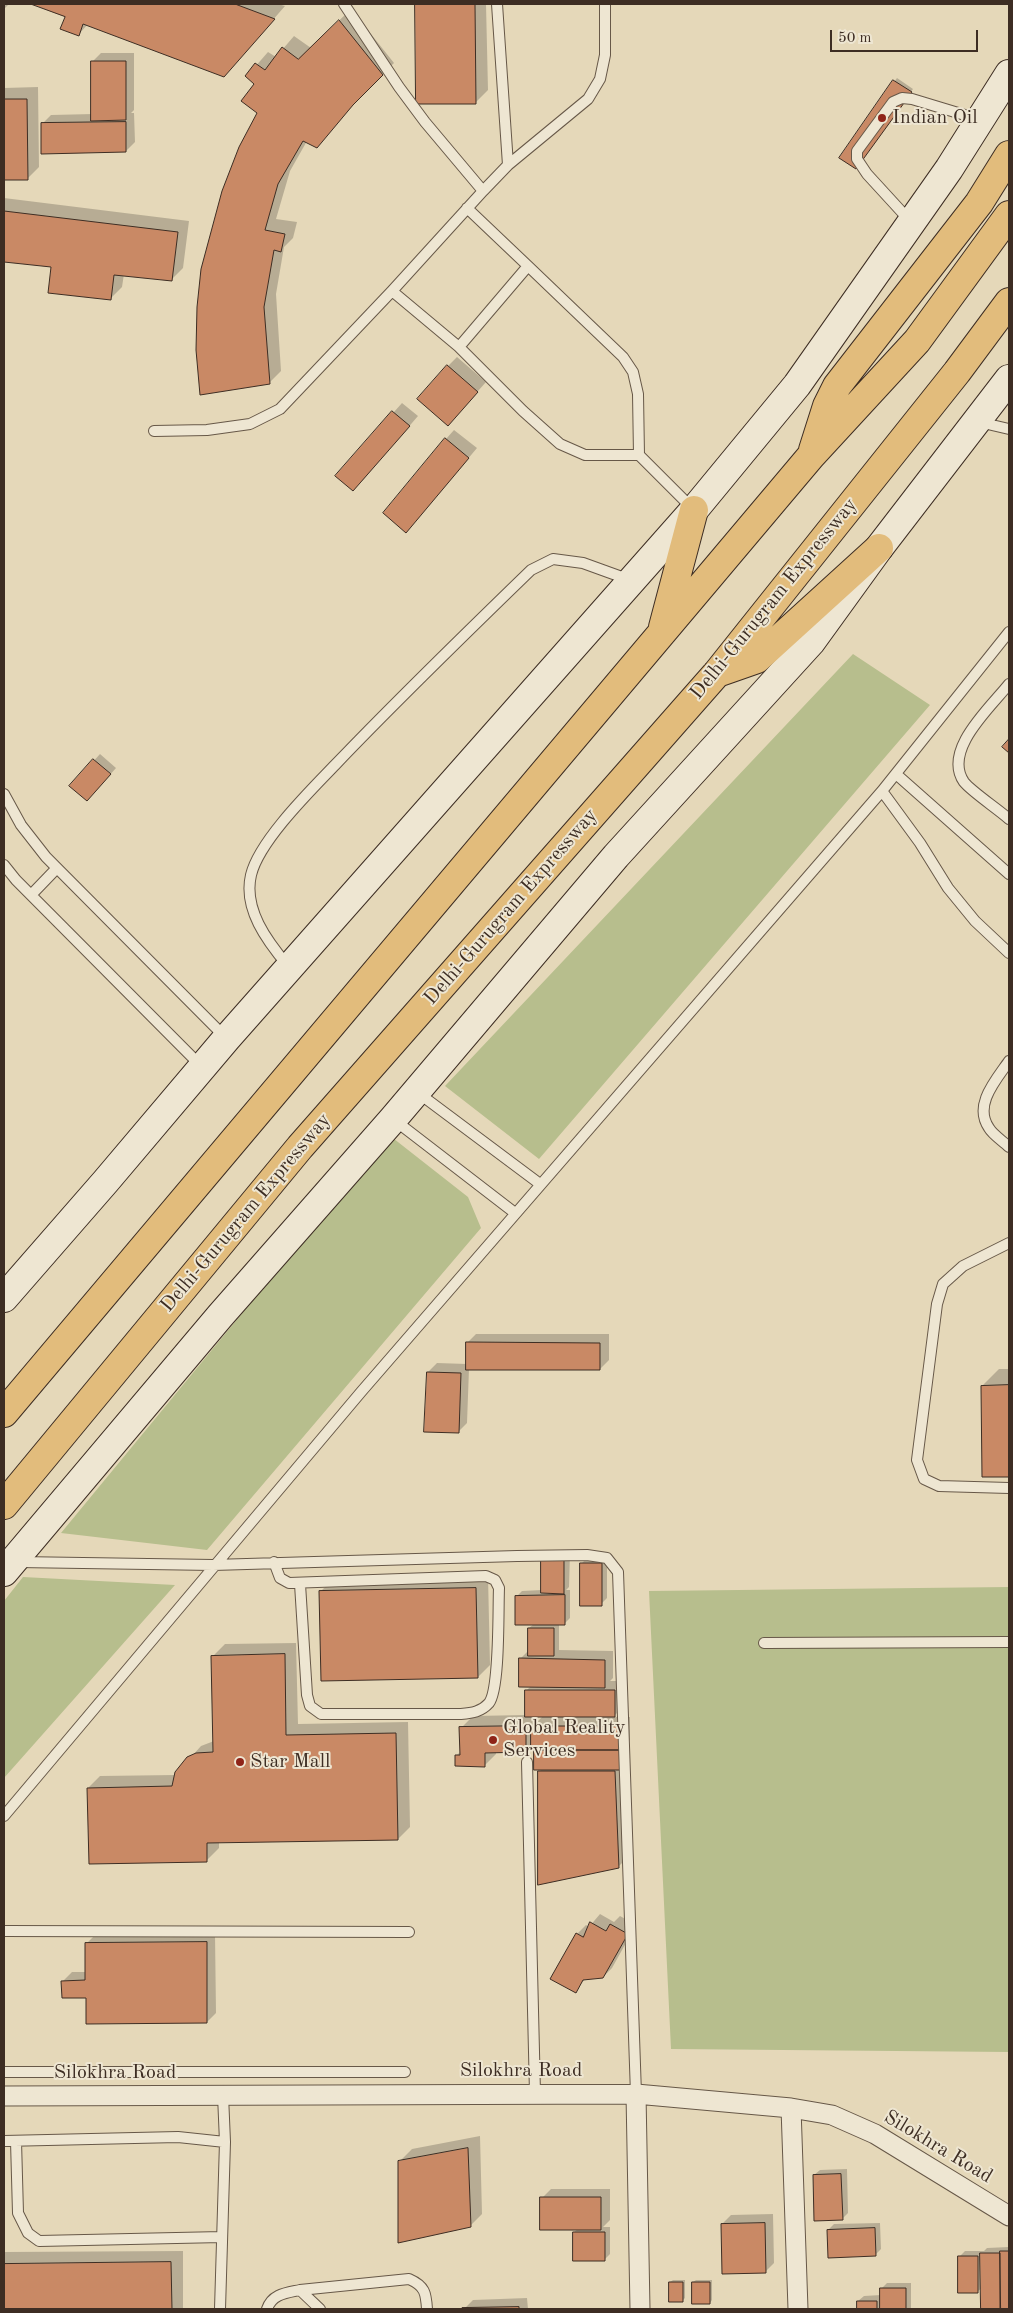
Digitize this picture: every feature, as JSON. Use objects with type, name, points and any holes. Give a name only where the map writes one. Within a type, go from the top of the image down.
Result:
[{"type":"highway","points":[[811,456],[827,406],[838,386],[979,203],[1009,154]]},
{"type":"highway","points":[[4,1413],[811,456],[917,341],[1009,215]]},
{"type":"highway","name":"Delhi-Gurugram Expressway","points":[[4,1505],[300,1147],[717,673],[957,372],[1009,302]]},
{"type":"highway","points":[[662,634],[694,510]]},
{"type":"highway","points":[[717,673],[757,659],[879,548]]},
{"type":"main road","points":[[4,1298],[227,1038],[694,510],[797,384],[911,223],[1009,74]]},
{"type":"main road","points":[[8,1567],[220,1316],[393,1119],[616,856],[812,642],[879,548],[1009,379]]},
{"type":"street","name":"Silokhra Road","points":[[4,2096],[636,2094],[791,2108],[832,2116],[875,2134],[1009,2216]]},
{"type":"street","points":[[636,2094],[640,2309]]},
{"type":"street","points":[[791,2108],[798,2309]]},
{"type":"lane","points":[[344,4],[399,87],[425,122],[483,191]]},
{"type":"lane","points":[[497,4],[508,165]]},
{"type":"lane","points":[[154,431],[207,430],[250,424],[280,409],[508,165],[588,99],[600,79],[605,54],[605,4]]},
{"type":"lane","points":[[911,223],[867,174],[857,159],[857,151],[893,102],[902,98],[912,99],[980,120]]},
{"type":"lane","points":[[467,208],[623,357],[633,372],[638,394],[639,454],[694,510]]},
{"type":"lane","points":[[459,347],[528,266]]},
{"type":"lane","points":[[392,291],[459,347],[523,411],[560,444],[585,455],[639,454]]},
{"type":"lane","points":[[976,422],[1009,429]]},
{"type":"lane","points":[[290,969],[268,942],[249,898],[251,874],[261,852],[290,813],[387,711],[530,570],[553,559],[583,563],[630,581]]},
{"type":"lane","points":[[4,1816],[214,1565],[515,1213],[882,792],[1009,632]]},
{"type":"lane","points":[[1009,684],[963,740],[957,763],[964,782],[1009,819]]},
{"type":"lane","points":[[896,774],[1009,874]]},
{"type":"lane","points":[[882,792],[920,844],[948,888],[975,921],[1009,953]]},
{"type":"lane","points":[[4,794],[21,825],[57,868],[227,1038]]},
{"type":"lane","points":[[4,865],[31,896],[202,1067]]},
{"type":"lane","points":[[31,896],[57,868]]},
{"type":"lane","points":[[1009,1061],[987,1094],[982,1111],[989,1129],[1009,1147]]},
{"type":"lane","points":[[417,1091],[540,1184]]},
{"type":"lane","points":[[393,1119],[515,1213]]},
{"type":"lane","points":[[1009,1243],[963,1266],[943,1284],[937,1304],[917,1460],[924,1479],[939,1486],[1009,1488]]},
{"type":"lane","points":[[8,1567],[214,1565],[274,1562],[587,1556],[607,1558],[618,1572],[636,2094]]},
{"type":"lane","points":[[274,1562],[280,1578],[289,1583],[300,1584],[486,1576],[495,1580],[499,1588],[495,1676],[490,1702],[478,1712],[461,1714],[321,1714],[310,1706],[307,1695],[300,1584]]},
{"type":"lane","points":[[764,1643],[1009,1642]]},
{"type":"lane","points":[[527,1762],[534,2093]]},
{"type":"lane","points":[[4,1931],[409,1932]]},
{"type":"lane","points":[[4,2072],[405,2072]]},
{"type":"lane","points":[[220,2309],[225,2142],[223,2095]]},
{"type":"lane","points":[[4,2141],[178,2137],[225,2142]]},
{"type":"lane","points":[[16,2141],[18,2213],[28,2233],[39,2241],[222,2237]]},
{"type":"lane","points":[[267,2309],[270,2301],[281,2293],[409,2279],[420,2284],[426,2292],[427,2309]]},
{"type":"lane","points":[[300,2290],[320,2309]]},
{"type":"green space","points":[[853,654],[930,705],[539,1159],[445,1086]]},
{"type":"green space","points":[[389,1135],[468,1197],[481,1228],[207,1550],[61,1533]]},
{"type":"green space","points":[[23,1577],[175,1585],[4,1778],[4,1601]]},
{"type":"green space","points":[[1009,1587],[1009,2052],[671,2049],[649,1591]]},
{"type":"building","points":[[31,4],[235,4],[275,19],[224,77],[83,24],[79,36],[60,29],[65,17]]},
{"type":"building","points":[[415,4],[475,4],[476,104],[416,104]]},
{"type":"building","points":[[339,20],[383,75],[353,105],[317,148],[303,141],[278,184],[265,230],[285,234],[281,252],[274,250],[264,307],[270,384],[200,395],[196,350],[197,307],[201,269],[222,191],[239,147],[257,113],[241,101],[254,84],[245,76],[255,63],[265,70],[282,47],[298,59]]},
{"type":"building","points":[[91,61],[126,61],[126,120],[91,121]]},
{"type":"building","points":[[893,80],[912,92],[856,169],[839,158]]},
{"type":"building","points":[[4,99],[27,99],[28,180],[4,180]]},
{"type":"building","points":[[126,122],[126,152],[41,154],[41,123]]},
{"type":"building","points":[[4,211],[178,232],[172,281],[114,275],[111,300],[48,293],[51,267],[4,262]]},
{"type":"building","points":[[447,365],[478,392],[448,426],[417,399]]},
{"type":"building","points":[[392,411],[410,426],[353,491],[335,476]]},
{"type":"building","points":[[445,438],[469,458],[406,533],[383,513]]},
{"type":"building","points":[[1009,739],[1009,753],[1002,747]]},
{"type":"building","points":[[93,759],[111,774],[87,801],[69,786]]},
{"type":"building","points":[[466,1342],[600,1343],[600,1370],[466,1370]]},
{"type":"building","points":[[427,1372],[461,1373],[459,1433],[424,1432]]},
{"type":"building","points":[[1009,1385],[1009,1477],[982,1477],[981,1386]]},
{"type":"building","points":[[541,1558],[564,1559],[564,1594],[541,1593]]},
{"type":"building","points":[[580,1563],[602,1563],[602,1606],[580,1606]]},
{"type":"building","points":[[476,1588],[478,1678],[321,1681],[319,1591]]},
{"type":"building","points":[[565,1595],[565,1625],[515,1625],[515,1596]]},
{"type":"building","points":[[528,1628],[554,1628],[554,1656],[528,1656]]},
{"type":"building","points":[[285,1654],[286,1735],[396,1733],[398,1840],[207,1843],[207,1862],[89,1864],[87,1788],[172,1786],[175,1772],[187,1757],[196,1753],[213,1752],[211,1656]]},
{"type":"building","points":[[519,1658],[605,1660],[605,1688],[519,1687]]},
{"type":"building","points":[[525,1690],[615,1690],[615,1717],[525,1717]]},
{"type":"building","name":"Global Reality Services","points":[[526,1726],[526,1752],[485,1753],[485,1767],[455,1766],[455,1755],[460,1755],[459,1727]]},
{"type":"building","points":[[531,1726],[622,1726],[622,1750],[531,1750]]},
{"type":"building","points":[[534,1750],[620,1750],[620,1770],[534,1770]]},
{"type":"building","points":[[538,1771],[615,1771],[619,1868],[538,1885]]},
{"type":"building","points":[[590,1922],[606,1931],[610,1924],[628,1934],[603,1978],[583,1980],[576,1993],[550,1979],[576,1933],[583,1937]]},
{"type":"building","points":[[207,1942],[207,2023],[86,2024],[86,1998],[62,1998],[61,1981],[85,1980],[85,1943]]},
{"type":"building","points":[[468,2148],[471,2227],[398,2243],[398,2161]]},
{"type":"building","points":[[841,2174],[843,2220],[814,2221],[813,2175]]},
{"type":"building","points":[[540,2197],[601,2197],[601,2230],[540,2230]]},
{"type":"building","points":[[765,2223],[766,2273],[722,2274],[721,2224]]},
{"type":"building","points":[[875,2228],[876,2256],[828,2258],[827,2230]]},
{"type":"building","points":[[573,2232],[605,2232],[605,2261],[573,2261]]},
{"type":"building","points":[[1000,2251],[1009,2251],[1009,2309],[1001,2309]]},
{"type":"building","points":[[980,2253],[1000,2253],[1000,2309],[981,2309]]},
{"type":"building","points":[[958,2256],[978,2256],[978,2293],[958,2293]]},
{"type":"building","points":[[171,2262],[172,2309],[4,2309],[4,2264]]},
{"type":"building","points":[[669,2282],[683,2282],[683,2302],[669,2302]]},
{"type":"building","points":[[692,2282],[710,2282],[710,2304],[692,2304]]},
{"type":"building","points":[[880,2288],[906,2288],[906,2309],[880,2309]]},
{"type":"building","points":[[857,2301],[877,2301],[877,2309],[857,2309]]},
{"type":"building","points":[[519,2307],[519,2309],[462,2309],[462,2308]]},
{"type":"place","name":"Indian Oil","points":[[882,118]]},
{"type":"place","name":"Global Reality Services","points":[[493,1740]]},
{"type":"place","name":"Star Mall","points":[[240,1762]]}]
